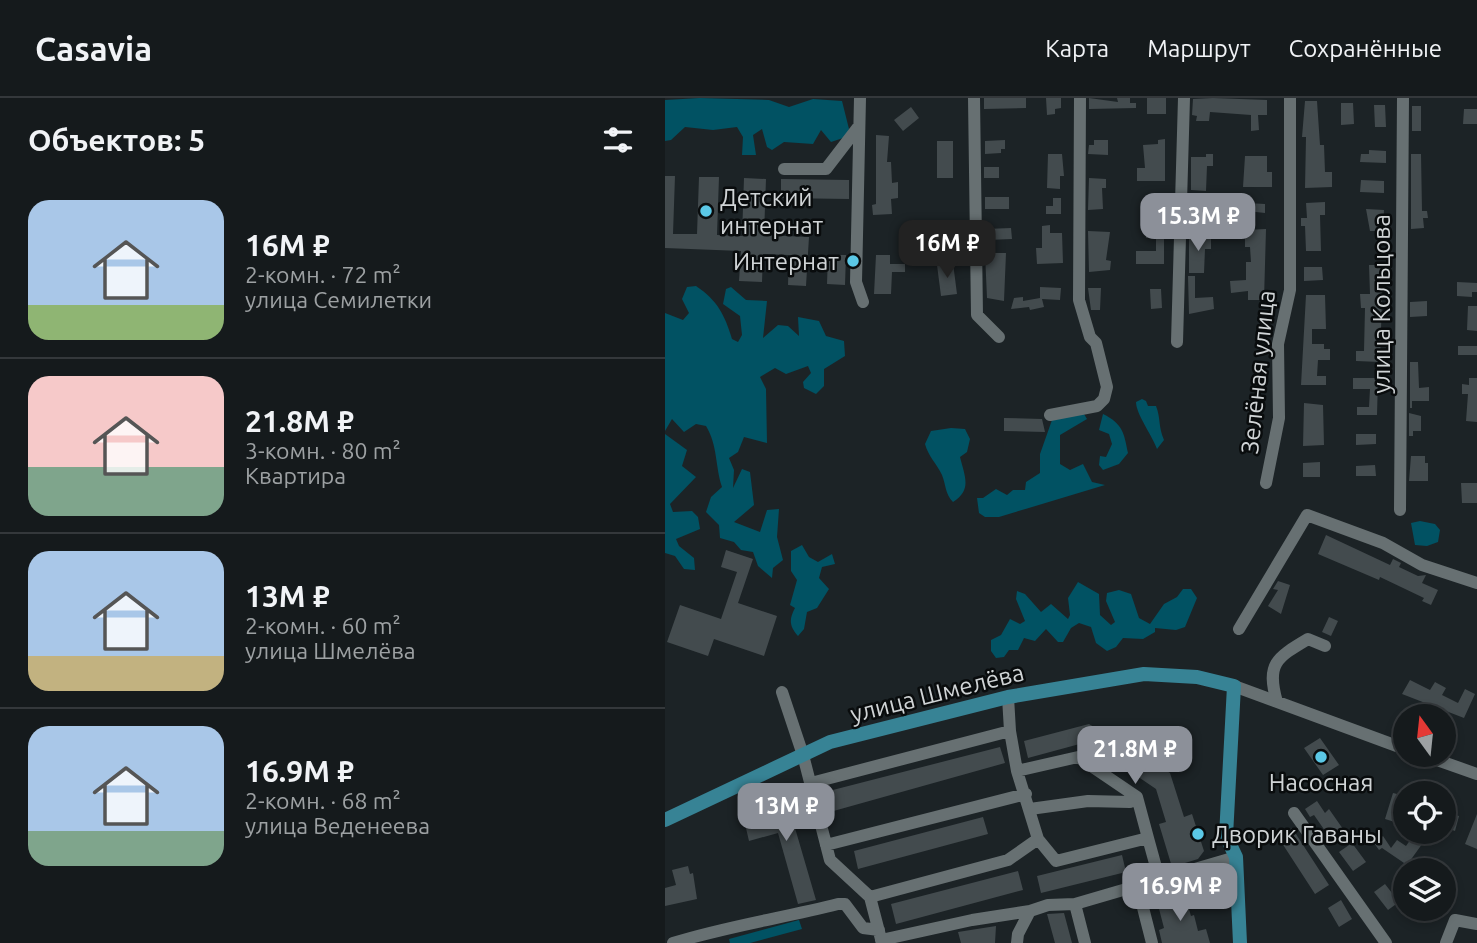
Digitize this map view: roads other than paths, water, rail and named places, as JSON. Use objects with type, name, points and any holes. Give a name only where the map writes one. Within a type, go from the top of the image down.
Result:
[{"type":"main road","name":"улица Шмелёва","points":[[665,820],[830,742],[1009,697],[1144,674],[1197,677],[1234,686]]},
{"type":"main road","points":[[1234,686],[1226,836],[1236,857],[1240,943]]},
{"type":"street","points":[[860,98],[856,282],[863,302]]},
{"type":"street","points":[[974,98],[977,315],[999,337]]},
{"type":"street","points":[[1050,415],[1097,406],[1104,399],[1107,387],[1096,343],[1090,337],[1079,300],[1080,98]]},
{"type":"street","points":[[1177,342],[1184,98]]},
{"type":"street","name":"Зелёная улица","points":[[1266,483],[1279,418],[1278,344],[1290,290],[1290,98]]},
{"type":"street","name":"улица Кольцова","points":[[1400,510],[1403,98]]},
{"type":"street","points":[[826,170],[860,126]]},
{"type":"street","points":[[784,169],[843,170]]},
{"type":"street","points":[[1239,629],[1307,515],[1383,543],[1422,565],[1477,583]]},
{"type":"street","points":[[1277,702],[1270,678],[1276,662],[1308,639],[1325,646]]},
{"type":"street","points":[[1234,686],[1393,745]]},
{"type":"street","points":[[782,692],[803,755],[830,860],[870,897],[881,938]]},
{"type":"street","points":[[1009,697],[1010,731],[1017,771],[1038,839],[1056,861],[1148,838]]},
{"type":"street","points":[[811,783],[1010,731]]},
{"type":"street","points":[[1017,771],[1078,757],[1137,797],[1159,878]]},
{"type":"street","points":[[1456,767],[1477,774]]},
{"type":"street","points":[[827,845],[1026,794]]},
{"type":"street","points":[[1030,809],[1087,801],[1130,802],[1137,797]]},
{"type":"street","points":[[1294,813],[1386,943]]},
{"type":"street","points":[[870,897],[1008,860],[1038,839]]},
{"type":"street","points":[[673,943],[700,932],[740,927],[838,904],[845,904],[863,928],[881,938],[1030,911],[1048,905],[1075,904],[1138,888],[1159,878],[1236,857]]},
{"type":"street","points":[[1138,888],[1152,943]]},
{"type":"street","points":[[1075,904],[1085,943]]},
{"type":"street","points":[[1017,943],[1018,934],[1030,911]]},
{"type":"street","points":[[1446,943],[1451,922],[1460,919],[1477,924]]},
{"type":"place","name":"Детский интернат","points":[[706,211]]},
{"type":"place","name":"Интернат","points":[[853,261]]},
{"type":"place","name":"Насосная","points":[[1321,757]]},
{"type":"place","name":"Дворик Гаваны","points":[[1198,834]]}]
